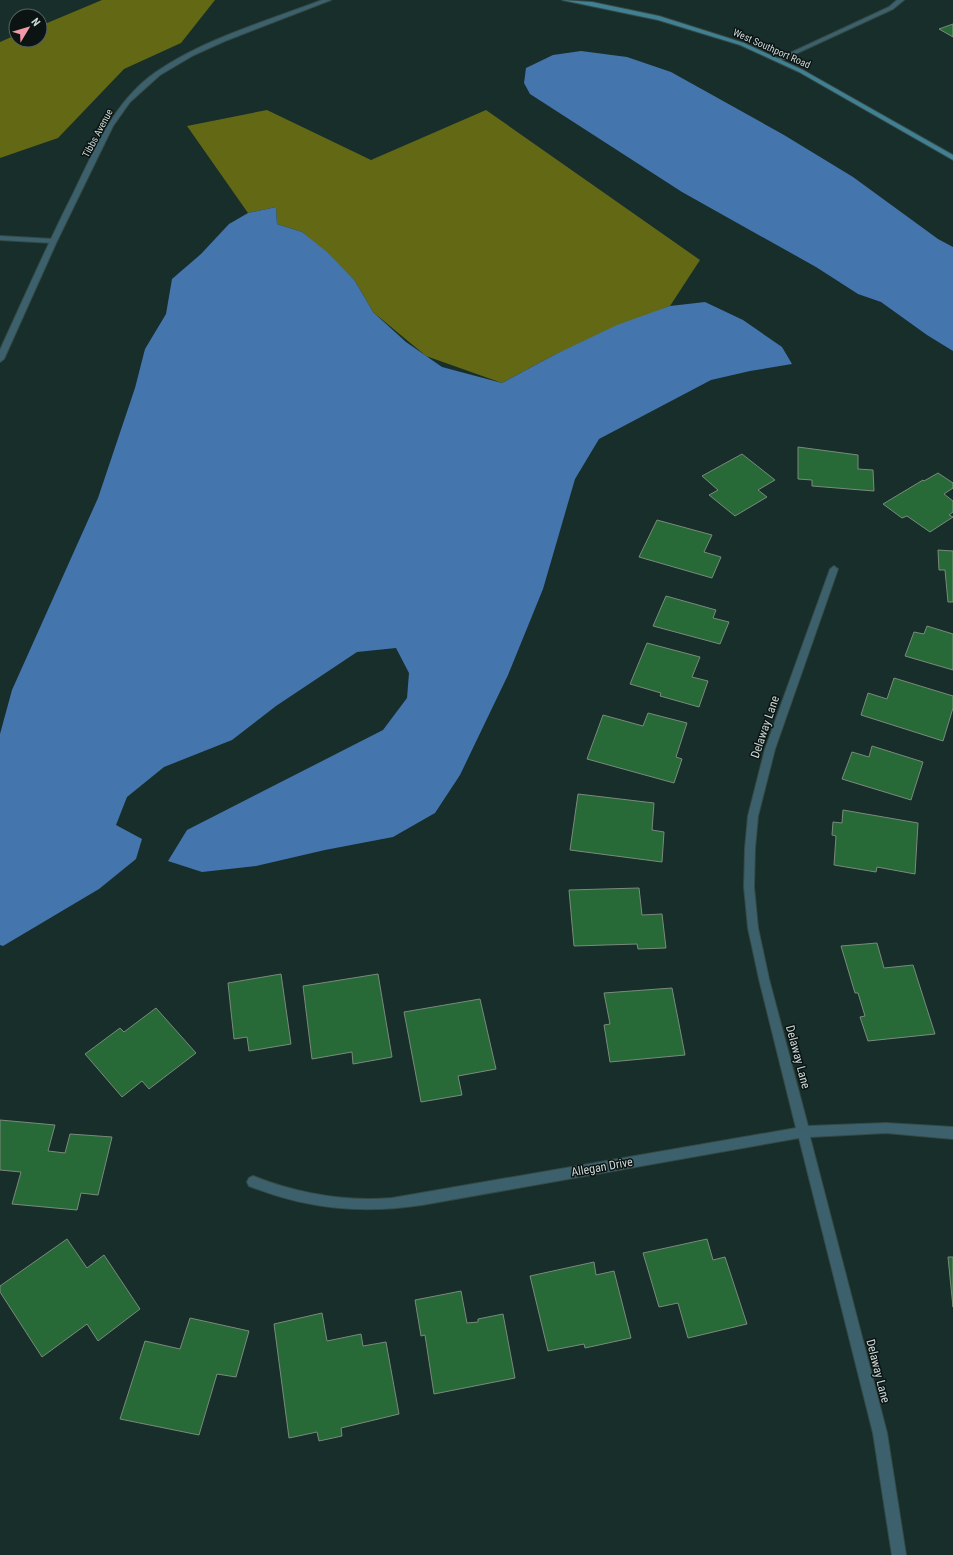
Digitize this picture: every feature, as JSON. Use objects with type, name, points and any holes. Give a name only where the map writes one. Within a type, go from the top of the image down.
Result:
[{"type":"main road","name":"West Southport Road","points":[[565,0],[602,6],[678,23],[730,40],[800,71],[953,158]]},
{"type":"street","name":"Tibbs Avenue","points":[[0,359],[53,241],[110,126],[119,111],[142,87],[164,70],[198,51],[328,0]]},
{"type":"street","points":[[778,60],[891,8],[901,0]]},
{"type":"street","points":[[0,238],[53,241]]},
{"type":"street","name":"Delaway Lane","points":[[834,569],[768,755],[753,816],[750,848],[750,887],[753,928],[764,979],[880,1433],[899,1555]]},
{"type":"street","name":"Allegan Drive","points":[[253,1182],[270,1189],[323,1201],[382,1204],[422,1199],[804,1132],[886,1128],[953,1134]]},
{"type":"green space","points":[[102,0],[215,0],[181,43],[124,69],[58,138],[0,158],[0,42],[8,38],[8,48],[48,48],[48,23]]},
{"type":"green space","points":[[267,110],[371,160],[486,110],[700,260],[670,306],[554,355],[502,383],[426,356],[373,312],[355,281],[302,232],[277,224],[276,207],[248,213],[187,126]]},
{"type":"water","points":[[581,51],[627,57],[671,72],[784,135],[853,177],[938,239],[953,247],[953,351],[927,335],[881,302],[858,294],[816,267],[682,192],[530,94],[524,83],[526,68],[553,55]]},
{"type":"water","points":[[276,207],[277,224],[302,232],[327,252],[355,281],[373,312],[406,342],[442,367],[502,383],[554,355],[617,325],[670,306],[705,302],[743,320],[782,347],[792,364],[750,371],[711,380],[599,439],[575,479],[543,589],[508,675],[460,775],[435,813],[393,837],[325,850],[256,866],[202,872],[168,861],[187,830],[383,730],[407,698],[409,673],[396,648],[357,652],[276,706],[232,740],[164,767],[127,797],[116,825],[142,839],[136,859],[99,889],[3,946],[0,945],[0,734],[12,690],[98,498],[135,388],[145,349],[166,314],[172,279],[201,254],[229,224],[248,213]]},
{"type":"building","points":[[953,24],[953,37],[939,29]]},
{"type":"building","points":[[798,447],[858,455],[858,469],[873,470],[874,491],[812,486],[812,480],[798,479]]},
{"type":"building","points":[[742,454],[775,480],[758,490],[767,497],[735,516],[709,495],[718,490],[702,476]]},
{"type":"building","points":[[938,473],[953,483],[953,488],[944,494],[953,501],[953,512],[949,515],[953,517],[930,532],[907,516],[902,518],[883,504],[923,480],[924,481]]},
{"type":"building","points":[[657,520],[712,535],[704,552],[721,557],[712,578],[639,557]]},
{"type":"building","points":[[938,550],[953,551],[953,602],[948,602],[945,570],[939,570]]},
{"type":"building","points":[[666,596],[716,610],[713,618],[729,622],[720,644],[653,626]]},
{"type":"building","points":[[927,626],[953,634],[953,670],[905,656],[914,632],[924,634]]},
{"type":"building","points":[[647,643],[700,657],[692,677],[708,681],[699,707],[660,696],[661,693],[630,684]]},
{"type":"building","points":[[894,678],[953,696],[953,708],[943,741],[861,715],[868,693],[887,699]]},
{"type":"building","points":[[648,713],[687,723],[676,757],[682,759],[674,783],[587,759],[603,715],[643,726]]},
{"type":"building","points":[[872,746],[923,762],[911,800],[842,779],[852,752],[869,757]]},
{"type":"building","points":[[578,794],[654,803],[652,830],[664,832],[662,862],[570,850]]},
{"type":"building","points":[[843,810],[918,823],[915,874],[877,867],[876,872],[834,865],[836,836],[832,835],[833,822],[842,823]]},
{"type":"building","points":[[639,888],[642,915],[662,914],[666,948],[638,949],[637,944],[574,946],[569,890]]},
{"type":"building","points":[[877,943],[884,968],[913,965],[935,1034],[868,1041],[860,1017],[865,1016],[858,993],[855,993],[841,946]]},
{"type":"building","points":[[281,974],[291,1044],[249,1051],[247,1037],[234,1039],[228,983]]},
{"type":"building","points":[[378,974],[392,1057],[353,1064],[352,1052],[312,1059],[303,986]]},
{"type":"building","points":[[672,988],[685,1055],[610,1062],[604,1025],[610,1024],[604,993]]},
{"type":"building","points":[[480,999],[496,1069],[458,1076],[462,1095],[421,1102],[404,1012]]},
{"type":"building","points":[[156,1008],[196,1053],[149,1089],[142,1081],[122,1097],[85,1054],[120,1028],[124,1032]]},
{"type":"building","points":[[0,1120],[55,1125],[48,1151],[65,1153],[70,1134],[112,1137],[98,1195],[81,1193],[77,1210],[12,1204],[21,1172],[0,1170]]},
{"type":"building","points":[[67,1239],[87,1268],[104,1255],[140,1309],[98,1341],[87,1324],[42,1357],[0,1292],[0,1286]]},
{"type":"building","points":[[707,1239],[713,1260],[725,1257],[747,1324],[688,1338],[678,1303],[659,1307],[643,1253]]},
{"type":"building","points":[[948,1257],[953,1257],[953,1307]]},
{"type":"building","points":[[594,1262],[596,1275],[614,1271],[631,1338],[585,1348],[584,1344],[548,1351],[530,1276]]},
{"type":"building","points":[[461,1291],[467,1323],[478,1322],[478,1319],[503,1314],[515,1378],[434,1394],[425,1335],[421,1336],[415,1300]]},
{"type":"building","points":[[322,1313],[327,1341],[361,1334],[363,1346],[386,1342],[399,1414],[341,1428],[342,1436],[319,1441],[317,1432],[289,1438],[274,1324]]},
{"type":"building","points":[[190,1318],[249,1331],[236,1377],[217,1374],[199,1435],[120,1419],[145,1341],[180,1349]]}]
